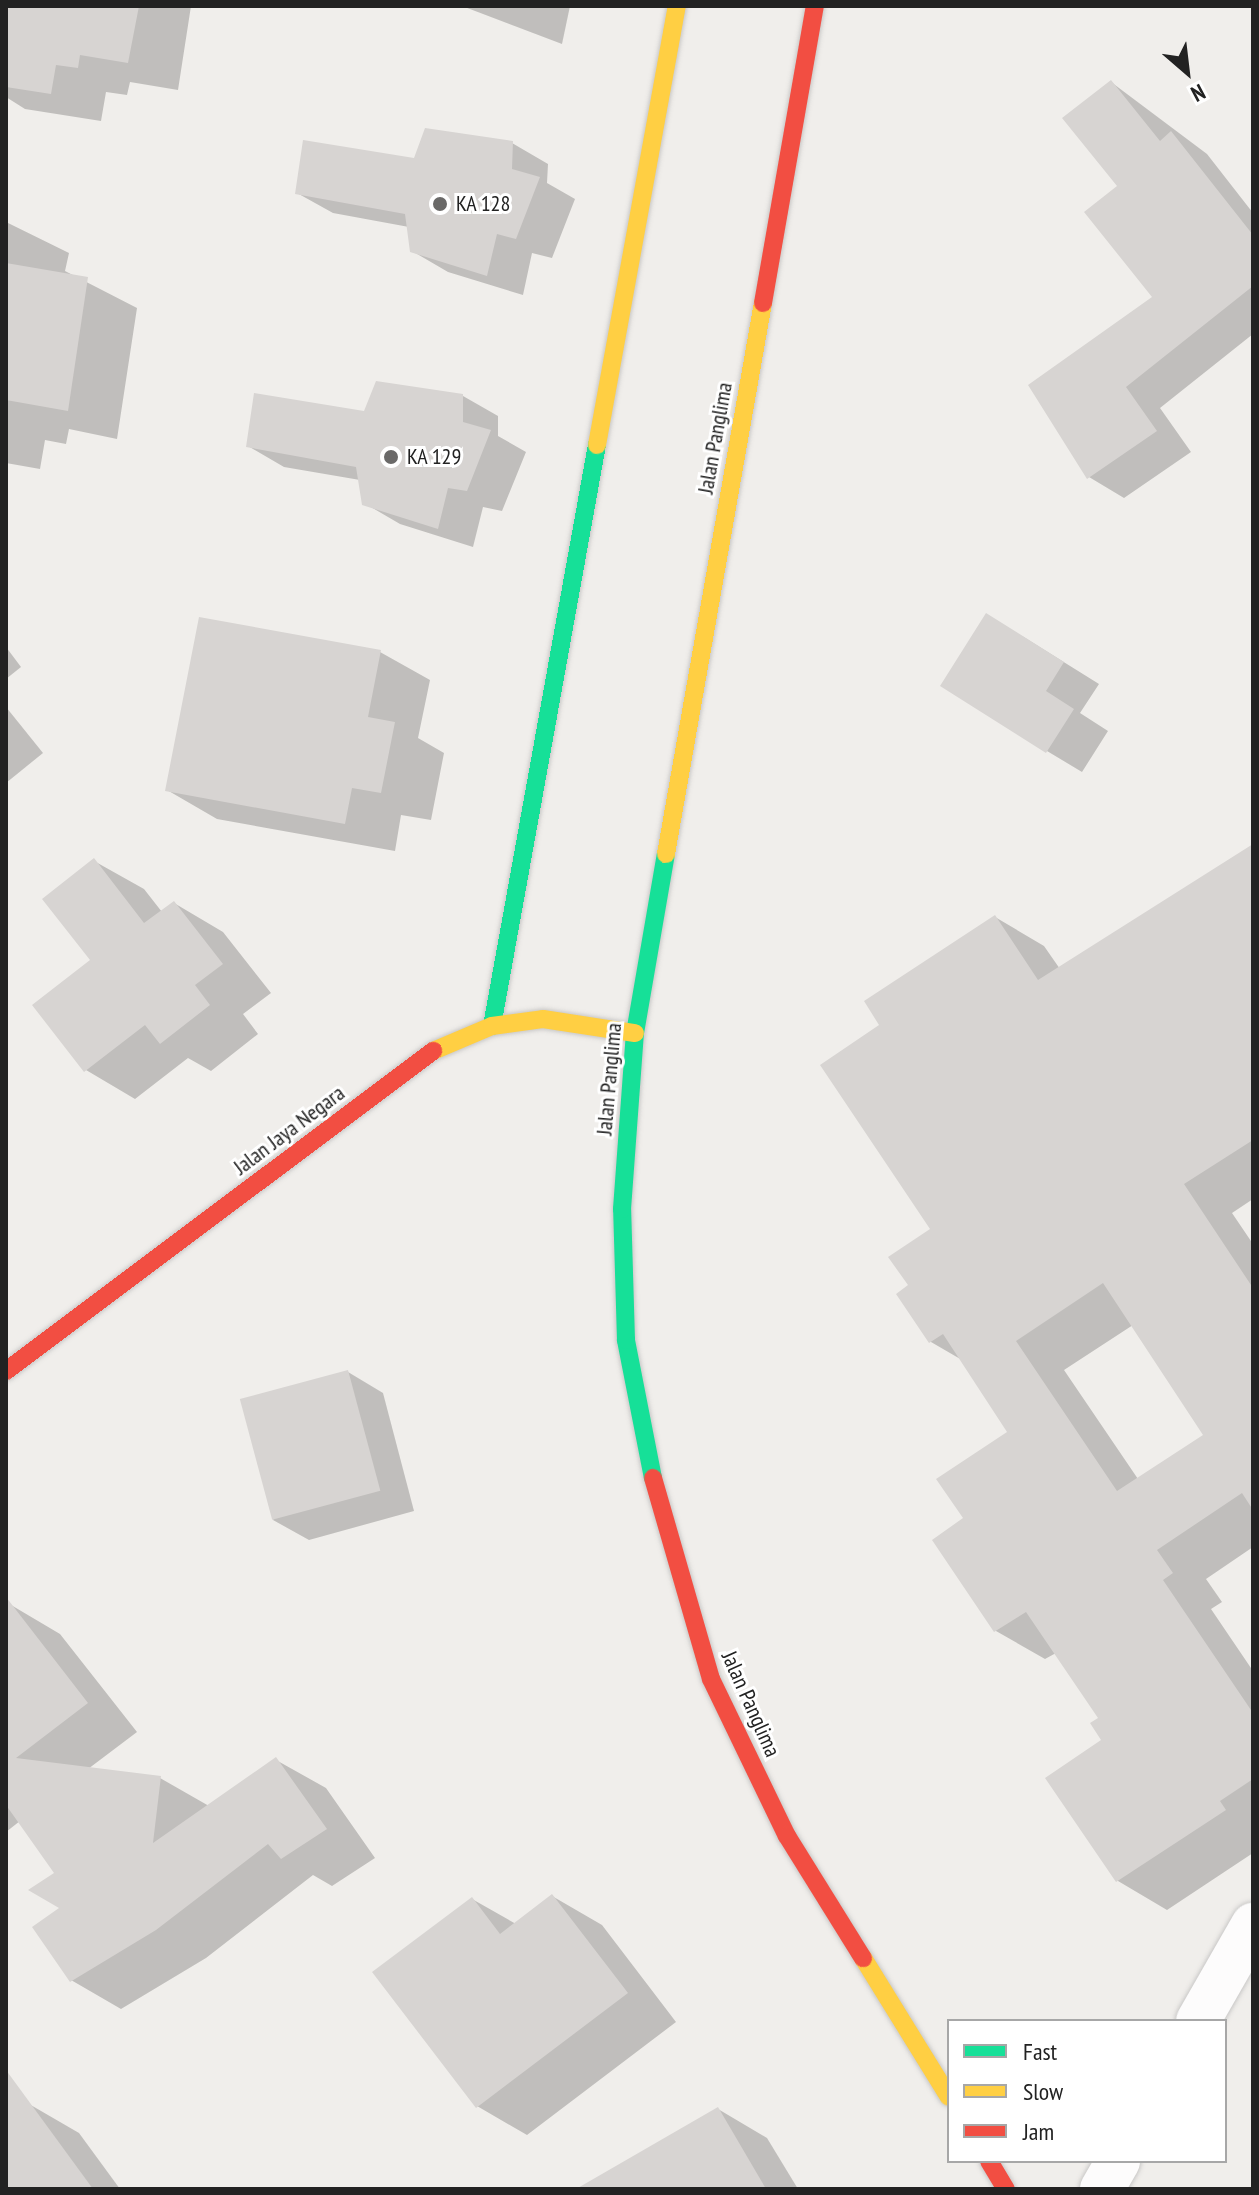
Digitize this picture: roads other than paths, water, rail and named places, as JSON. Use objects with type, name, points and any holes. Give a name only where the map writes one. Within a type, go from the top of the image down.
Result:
[{"type":"main road","points":[[492,1026],[677,6]]},
{"type":"main road","name":"Jalan Panglima","points":[[815,6],[635,1033],[622,1209],[626,1340],[684,1595],[711,1679],[787,1836],[947,2094]]},
{"type":"main road","name":"Jalan Jaya Negara","points":[[6,1371],[443,1044],[492,1026],[543,1019],[635,1033]]},
{"type":"main road","points":[[990,2163],[1006,2189]]},
{"type":"street","points":[[1199,2019],[1253,1925]]},
{"type":"street","points":[[1102,2189],[1117,2163]]},
{"type":"place","name":"KA 128","points":[[440,204]]},
{"type":"place","name":"KA 129","points":[[391,457]]}]
